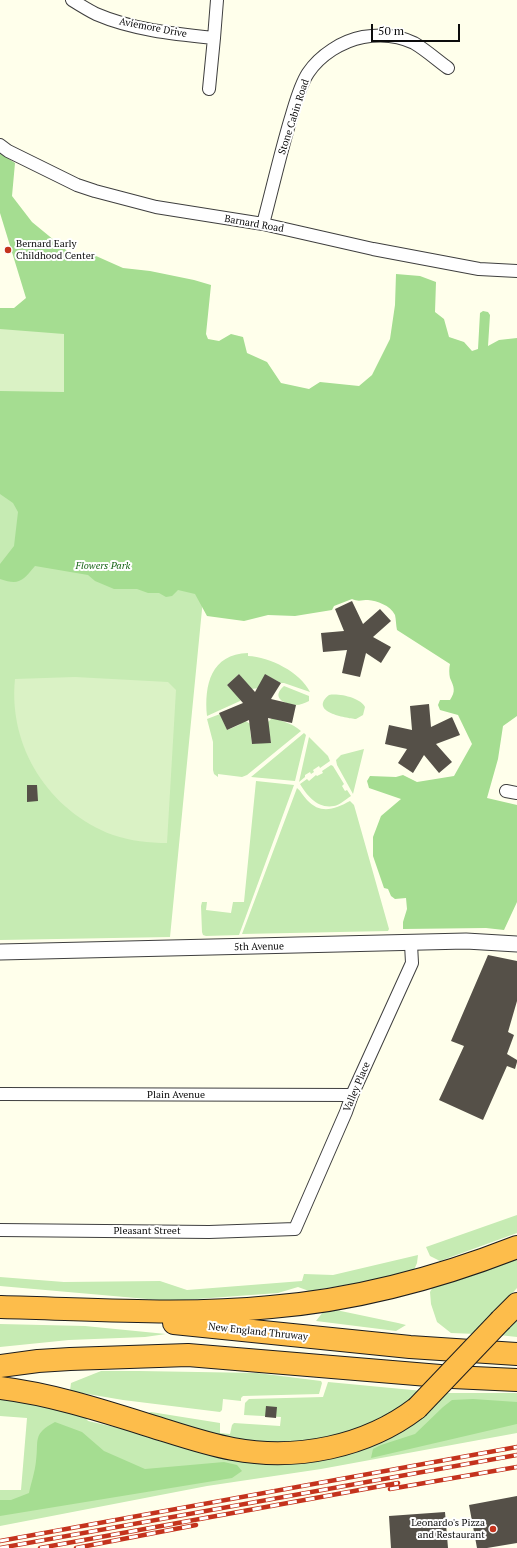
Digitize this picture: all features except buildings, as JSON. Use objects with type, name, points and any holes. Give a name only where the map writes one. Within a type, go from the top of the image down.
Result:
[{"type":"highway","points":[[1,1307],[176,1311],[283,1306],[349,1296],[410,1283],[459,1268],[517,1247]]},
{"type":"highway","points":[[0,1388],[49,1396],[235,1450],[265,1453],[308,1451],[347,1443],[399,1421],[417,1408],[517,1304]]},
{"type":"highway","name":"New England Thruway","points":[[1,1307],[53,1311],[410,1348],[517,1354]]},
{"type":"highway","points":[[0,1366],[38,1361],[188,1355],[452,1377],[517,1380]]},
{"type":"street","name":"Aviemore Drive","points":[[72,0],[95,14],[121,23],[181,35],[214,38]]},
{"type":"street","points":[[209,89],[217,0]]},
{"type":"street","name":"Stone Cabin Road","points":[[264,224],[281,153],[302,85],[309,72],[318,61],[337,47],[352,39],[382,35],[395,37],[413,43],[448,68]]},
{"type":"street","name":"Barnard Road","points":[[0,145],[77,185],[156,207],[264,224],[426,260],[479,269],[517,271]]},
{"type":"street","name":"5th Avenue","points":[[0,952],[479,942],[517,944]]},
{"type":"street","name":"Valley Place","points":[[295,1229],[352,1095],[412,963],[411,944]]},
{"type":"street","name":"Plain Avenue","points":[[0,1094],[352,1095]]},
{"type":"street","name":"Pleasant Street","points":[[0,1230],[209,1232],[295,1229]]},
{"type":"green space","points":[[0,153],[15,163],[12,196],[32,222],[77,259],[87,252],[123,268],[150,271],[211,285],[206,334],[208,339],[219,341],[231,334],[243,337],[247,353],[267,362],[281,383],[309,389],[320,382],[359,386],[372,375],[390,339],[395,305],[396,274],[420,276],[436,282],[435,312],[444,319],[449,337],[464,342],[472,351],[478,349],[480,313],[483,311],[488,312],[490,315],[488,346],[499,340],[517,338],[517,716],[503,726],[498,759],[487,798],[517,805],[517,902],[504,930],[486,928],[403,929],[403,922],[407,909],[406,898],[395,899],[391,896],[388,889],[384,888],[373,856],[373,837],[381,816],[401,799],[369,788],[367,781],[370,776],[396,777],[403,775],[417,782],[454,776],[472,744],[458,715],[440,710],[438,705],[440,700],[450,700],[454,691],[449,675],[450,664],[397,630],[395,615],[387,606],[368,600],[358,601],[352,599],[334,606],[332,610],[295,616],[268,615],[244,621],[207,616],[195,594],[178,590],[172,596],[166,597],[159,593],[148,593],[137,589],[114,589],[95,581],[88,575],[35,566],[24,578],[17,582],[0,579],[0,564],[14,546],[18,512],[13,503],[0,494],[0,308],[14,308],[26,298],[0,213]]},
{"type":"green space","points":[[0,329],[64,334],[64,392],[0,391]]},
{"type":"green space","name":"Flowers Park","points":[[0,458],[216,466],[170,937],[0,940]]},
{"type":"green space","points":[[248,653],[248,656],[266,659],[292,672],[310,692],[281,683],[266,675],[260,688],[251,689],[239,674],[227,685],[241,699],[240,701],[207,716],[207,693],[212,673],[218,665],[226,659],[235,655]]},
{"type":"green space","points":[[75,677],[168,682],[176,690],[167,843],[126,839],[113,835],[90,824],[70,810],[52,793],[37,774],[26,752],[18,729],[15,704],[15,679]]},
{"type":"green space","points":[[284,686],[309,696],[309,701],[296,705],[283,701],[279,697],[279,693]]},
{"type":"green space","points":[[329,695],[344,696],[359,701],[365,707],[363,715],[356,719],[331,713],[323,706],[324,701]]},
{"type":"green space","points":[[220,714],[227,730],[239,725],[244,720],[252,725],[250,731],[252,744],[271,742],[267,723],[273,717],[290,724],[301,731],[247,775],[242,777],[218,774],[218,777],[214,774],[213,770],[213,742],[207,719]]},
{"type":"green space","points":[[304,733],[306,735],[295,781],[251,777]]},
{"type":"green space","points":[[309,737],[328,756],[330,761],[320,768],[319,766],[313,770],[314,772],[311,774],[310,772],[305,775],[305,777],[299,782]]},
{"type":"green space","points":[[364,749],[353,794],[337,765],[336,760],[341,755]]},
{"type":"green space","points":[[331,765],[344,784],[342,786],[345,791],[347,790],[351,796],[334,806],[323,806],[314,801],[300,784],[307,779],[309,781],[316,775],[317,776],[323,773],[322,771]]},
{"type":"green space","points":[[256,781],[294,785],[239,935],[203,935],[202,902],[207,902],[206,910],[231,913],[233,902],[244,902]]},
{"type":"green space","points":[[297,788],[312,805],[318,808],[333,808],[350,801],[354,805],[389,929],[388,931],[242,934]]},
{"type":"green space","points":[[517,1215],[517,1233],[440,1261],[430,1256],[426,1247]]},
{"type":"green space","points":[[517,1253],[517,1288],[476,1334],[451,1333],[437,1322],[431,1304],[430,1292],[435,1283]]},
{"type":"green space","points":[[418,1255],[414,1270],[382,1279],[309,1291],[298,1287],[278,1293],[170,1301],[0,1286],[0,1277],[64,1282],[160,1281],[187,1290],[302,1281],[304,1274],[333,1275]]},
{"type":"green space","points":[[336,1310],[406,1325],[396,1331],[316,1321],[323,1312]]},
{"type":"green space","points":[[517,1317],[517,1337],[499,1335]]},
{"type":"green space","points":[[0,1324],[85,1326],[166,1334],[145,1337],[69,1340],[0,1347]]},
{"type":"green space","points":[[101,1371],[257,1373],[321,1381],[322,1383],[319,1394],[243,1396],[241,1401],[223,1399],[222,1410],[220,1412],[123,1400],[70,1391],[71,1383]]},
{"type":"green space","points":[[328,1382],[423,1391],[368,1428],[324,1441],[279,1445],[228,1442],[143,1415],[151,1412],[220,1423],[220,1433],[230,1434],[234,1423],[280,1426],[281,1417],[244,1415],[245,1403],[249,1399],[323,1397]]},
{"type":"green space","points":[[445,1393],[517,1393],[517,1433],[321,1469],[207,1486],[0,1526],[0,1490],[21,1490],[27,1418],[0,1416],[0,1394],[79,1410],[88,1421],[163,1438],[286,1460]]},
{"type":"green space","points":[[473,1399],[517,1402],[517,1424],[371,1458],[373,1449],[415,1434],[452,1400]]},
{"type":"green space","points":[[55,1422],[82,1432],[104,1451],[145,1469],[224,1462],[237,1465],[242,1471],[232,1478],[0,1516],[0,1500],[11,1500],[29,1493],[37,1454],[38,1438],[43,1430]]},
{"type":"railway","points":[[0,1541],[517,1447]]},
{"type":"railway","points":[[0,1548],[517,1455]]},
{"type":"railway","points":[[390,1489],[517,1467]]},
{"type":"railway","points":[[40,1548],[398,1483]]},
{"type":"railway","points":[[76,1548],[196,1525]]},
{"type":"place","name":"Bernard Early Childhood Center","points":[[8,250]]},
{"type":"place","name":"Leonardo's Pizza and Restaurant","points":[[493,1529]]}]
